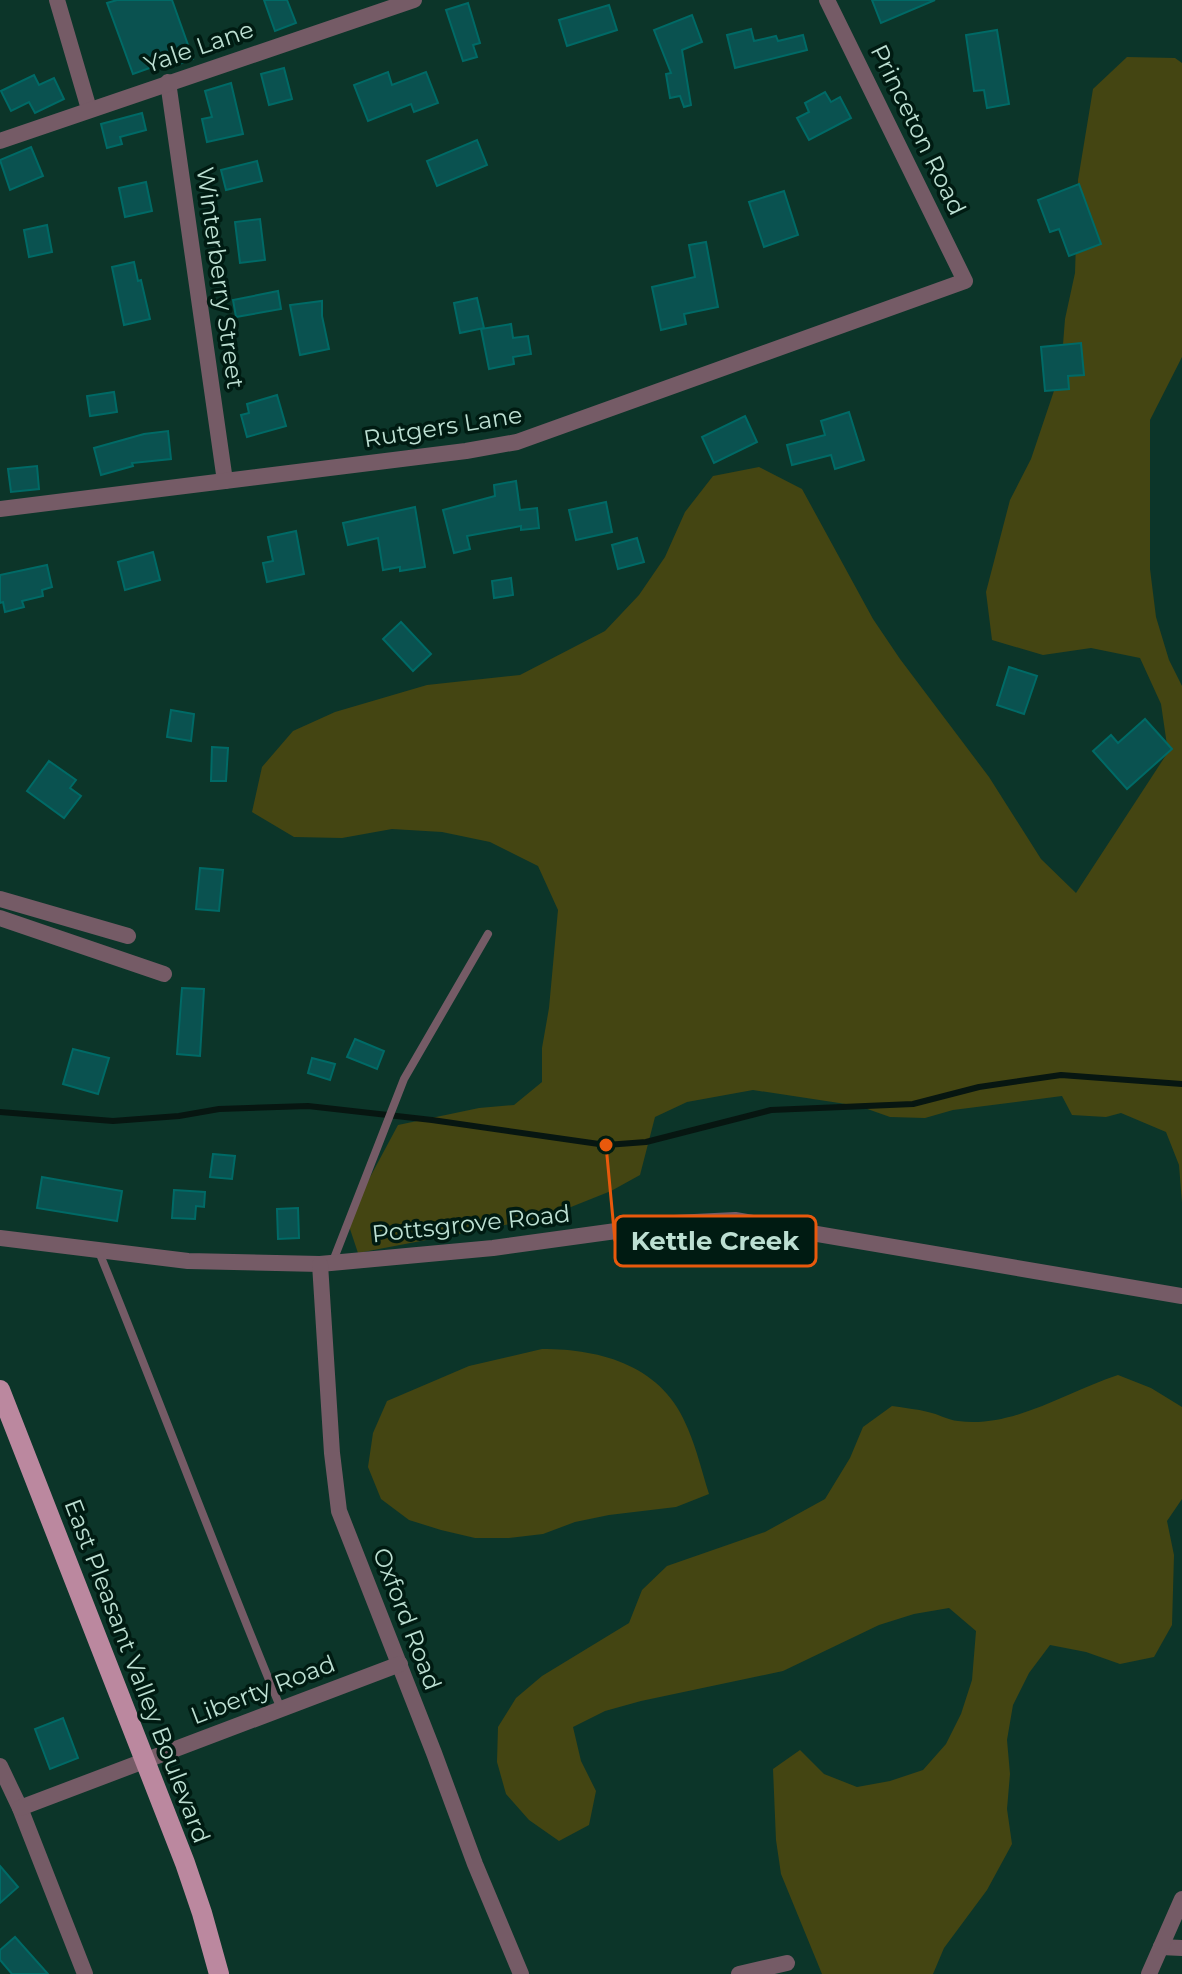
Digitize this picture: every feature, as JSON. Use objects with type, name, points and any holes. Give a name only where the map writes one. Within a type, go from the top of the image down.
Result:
[{"type":"main road","name":"East Pleasant Valley Boulevard","points":[[1,1395],[202,1913],[219,1974]]},
{"type":"street","points":[[57,0],[89,109]]},
{"type":"street","name":"Yale Lane","points":[[0,141],[414,0]]},
{"type":"street","name":"Princeton Road","points":[[827,0],[965,281]]},
{"type":"street","name":"Winterberry Street","points":[[168,82],[225,481]]},
{"type":"street","name":"Rutgers Lane","points":[[0,509],[517,442],[965,281]]},
{"type":"street","points":[[0,899],[128,936]]},
{"type":"street","points":[[0,918],[164,974]]},
{"type":"street","name":"Pottsgrove Road","points":[[0,1238],[188,1261],[326,1264],[493,1248],[674,1223],[725,1220],[763,1223],[1182,1296]]},
{"type":"street","name":"Oxford Road","points":[[326,1264],[332,1453],[339,1511],[475,1864],[521,1974]]},
{"type":"street","name":"Liberty Road","points":[[20,1808],[400,1664]]},
{"type":"street","points":[[0,1766],[20,1808],[85,1974]]},
{"type":"street","points":[[1149,1974],[1182,1899]]},
{"type":"street","points":[[1161,1947],[1182,1948]]},
{"type":"street","points":[[739,1974],[787,1963]]},
{"type":"lane","name":"Oxford Road","points":[[326,1264],[404,1079],[488,934]]},
{"type":"lane","points":[[99,1252],[183,1458],[196,1503],[281,1710]]},
{"type":"shaded area","points":[[1127,57],[1175,58],[1182,63],[1182,357],[1150,420],[1150,569],[1156,617],[1169,660],[1182,686],[1182,1203],[1179,1165],[1166,1132],[1121,1113],[1106,1117],[1072,1115],[1062,1096],[953,1110],[925,1118],[890,1117],[859,1106],[753,1090],[687,1102],[655,1117],[640,1175],[611,1191],[546,1217],[358,1253],[347,1220],[398,1125],[479,1108],[514,1105],[542,1082],[542,1048],[558,910],[538,866],[490,842],[442,832],[392,829],[342,838],[294,837],[252,812],[262,767],[293,731],[335,712],[427,685],[520,675],[605,631],[639,595],[665,557],[685,512],[713,476],[759,467],[802,489],[873,619],[900,659],[989,777],[1041,859],[1076,893],[1168,752],[1161,704],[1140,658],[1091,648],[1043,655],[992,640],[986,592],[1010,500],[1031,459],[1061,370],[1065,319],[1075,273],[1078,180],[1093,89]]},
{"type":"shaded area","points":[[542,1349],[608,1358],[628,1365],[664,1390],[688,1429],[709,1494],[676,1507],[609,1515],[575,1522],[543,1534],[509,1538],[475,1538],[441,1530],[409,1520],[381,1499],[368,1467],[373,1433],[387,1401],[469,1366]]},
{"type":"shaded area","points":[[1118,1375],[1151,1388],[1182,1407],[1182,1499],[1167,1521],[1174,1555],[1172,1625],[1154,1657],[1120,1664],[1086,1652],[1050,1645],[1029,1673],[1013,1705],[1007,1740],[1010,1774],[1007,1809],[1012,1844],[987,1890],[944,1948],[933,1974],[822,1974],[781,1874],[776,1840],[773,1769],[800,1750],[824,1774],[857,1787],[890,1781],[923,1770],[946,1744],[961,1714],[972,1680],[976,1631],[949,1608],[914,1614],[879,1625],[783,1671],[641,1701],[605,1711],[573,1727],[581,1761],[596,1791],[589,1825],[559,1841],[529,1820],[506,1794],[497,1762],[498,1727],[516,1698],[542,1676],[629,1623],[642,1590],[667,1566],[765,1532],[825,1499],[850,1458],[863,1427],[892,1406],[958,1421],[978,1422],[1040,1407]]},
{"type":"building","points":[[117,0],[172,0],[193,59],[174,66],[172,60],[133,74],[107,3]]},
{"type":"building","points":[[264,0],[287,0],[296,23],[275,31]]},
{"type":"building","points":[[872,0],[935,0],[881,23]]},
{"type":"building","points":[[468,3],[480,43],[473,45],[477,57],[463,61],[446,10]]},
{"type":"building","points":[[609,5],[617,30],[567,46],[559,20]]},
{"type":"building","points":[[692,15],[702,42],[682,50],[691,105],[684,107],[680,96],[670,98],[666,74],[671,73],[654,30]]},
{"type":"building","points":[[751,29],[754,41],[776,36],[778,41],[803,35],[807,50],[735,68],[727,35]]},
{"type":"building","points":[[997,30],[1009,104],[987,108],[984,90],[974,91],[966,35]]},
{"type":"building","points":[[284,68],[292,99],[269,105],[261,74]]},
{"type":"building","points":[[388,72],[392,85],[426,72],[438,103],[414,112],[411,104],[368,121],[354,85]]},
{"type":"building","points":[[34,75],[39,85],[54,78],[64,99],[35,113],[29,102],[11,111],[1,91]]},
{"type":"building","points":[[231,83],[243,134],[207,142],[202,119],[212,117],[205,91]]},
{"type":"building","points":[[825,92],[831,102],[840,97],[851,118],[809,140],[797,118],[809,112],[805,103]]},
{"type":"building","points":[[142,113],[146,130],[120,137],[122,144],[107,148],[101,124]]},
{"type":"building","points":[[477,140],[487,165],[437,186],[427,161]]},
{"type":"building","points":[[31,147],[43,176],[10,190],[0,160]]},
{"type":"building","points":[[257,161],[262,181],[226,190],[221,170]]},
{"type":"building","points":[[146,182],[152,211],[125,217],[119,188]]},
{"type":"building","points":[[1079,184],[1101,244],[1069,256],[1059,229],[1050,232],[1038,200]]},
{"type":"building","points":[[784,191],[798,235],[764,247],[749,202]]},
{"type":"building","points":[[260,219],[265,260],[240,263],[235,222]]},
{"type":"building","points":[[47,225],[52,252],[29,257],[24,230]]},
{"type":"building","points":[[706,242],[718,307],[684,314],[686,324],[661,330],[652,287],[695,277],[689,245]]},
{"type":"building","points":[[134,262],[150,319],[124,325],[112,267]]},
{"type":"building","points":[[278,291],[281,309],[236,317],[233,300]]},
{"type":"building","points":[[477,298],[484,328],[460,333],[454,303]]},
{"type":"building","points":[[322,301],[329,349],[300,355],[290,305]]},
{"type":"building","points":[[511,324],[513,338],[528,336],[531,354],[513,357],[514,364],[489,369],[481,329]]},
{"type":"building","points":[[1081,343],[1084,375],[1068,376],[1069,389],[1045,391],[1041,347]]},
{"type":"building","points":[[114,392],[117,412],[90,416],[87,396]]},
{"type":"building","points":[[277,395],[286,426],[247,437],[241,415],[249,413],[247,404]]},
{"type":"building","points":[[849,412],[864,460],[835,469],[831,455],[792,465],[787,445],[825,435],[821,421]]},
{"type":"building","points":[[745,416],[757,442],[714,463],[702,437]]},
{"type":"building","points":[[168,431],[171,459],[132,463],[133,466],[101,475],[94,448],[144,434]]},
{"type":"building","points":[[37,466],[39,489],[11,492],[8,469]]},
{"type":"building","points":[[516,481],[520,510],[537,508],[539,528],[521,530],[521,526],[467,536],[470,549],[454,553],[443,510],[495,496],[494,485]]},
{"type":"building","points":[[606,502],[612,532],[576,540],[569,510]]},
{"type":"building","points":[[415,507],[425,567],[383,570],[378,538],[348,545],[343,523]]},
{"type":"building","points":[[296,531],[304,574],[267,582],[263,563],[273,561],[268,537]]},
{"type":"building","points":[[637,538],[644,562],[618,569],[612,545]]},
{"type":"building","points":[[153,552],[160,580],[125,590],[118,562]]},
{"type":"building","points":[[47,565],[52,587],[42,590],[43,596],[22,601],[24,607],[5,612],[3,602],[0,603],[0,575]]},
{"type":"building","points":[[511,578],[513,595],[494,598],[492,581]]},
{"type":"building","points":[[401,622],[431,654],[413,671],[383,639]]},
{"type":"building","points":[[1009,667],[1037,676],[1024,714],[997,705]]},
{"type":"building","points":[[171,710],[194,714],[191,741],[167,737]]},
{"type":"building","points":[[1145,719],[1172,749],[1127,789],[1093,751],[1111,735],[1118,743]]},
{"type":"building","points":[[212,747],[228,748],[226,781],[211,781]]},
{"type":"building","points":[[49,761],[76,780],[70,788],[81,796],[64,818],[27,791]]},
{"type":"building","points":[[200,868],[223,870],[219,911],[196,909]]},
{"type":"building","points":[[182,988],[204,989],[200,1056],[177,1054]]},
{"type":"building","points":[[355,1039],[384,1051],[377,1069],[347,1057]]},
{"type":"building","points":[[73,1049],[109,1058],[98,1094],[63,1084]]},
{"type":"building","points":[[312,1058],[335,1064],[330,1080],[308,1073]]},
{"type":"building","points":[[213,1154],[235,1156],[232,1179],[210,1177]]},
{"type":"building","points":[[42,1177],[122,1191],[117,1221],[37,1208]]},
{"type":"building","points":[[174,1190],[205,1192],[204,1207],[196,1206],[195,1219],[172,1218]]},
{"type":"building","points":[[298,1208],[299,1238],[278,1239],[277,1209]]},
{"type":"building","points":[[63,1718],[78,1758],[50,1769],[35,1729]]},
{"type":"building","points":[[0,1866],[18,1887],[0,1903]]},
{"type":"building","points":[[15,1937],[48,1974],[12,1974],[0,1960],[0,1950]]},
{"type":"waterway","points":[[0,1112],[113,1121],[179,1116],[219,1109],[308,1106],[606,1145],[646,1142],[771,1110],[913,1104],[979,1087],[1061,1075],[1182,1084]]},
{"type":"place","name":"Kettle Creek","points":[[606,1145]]}]
